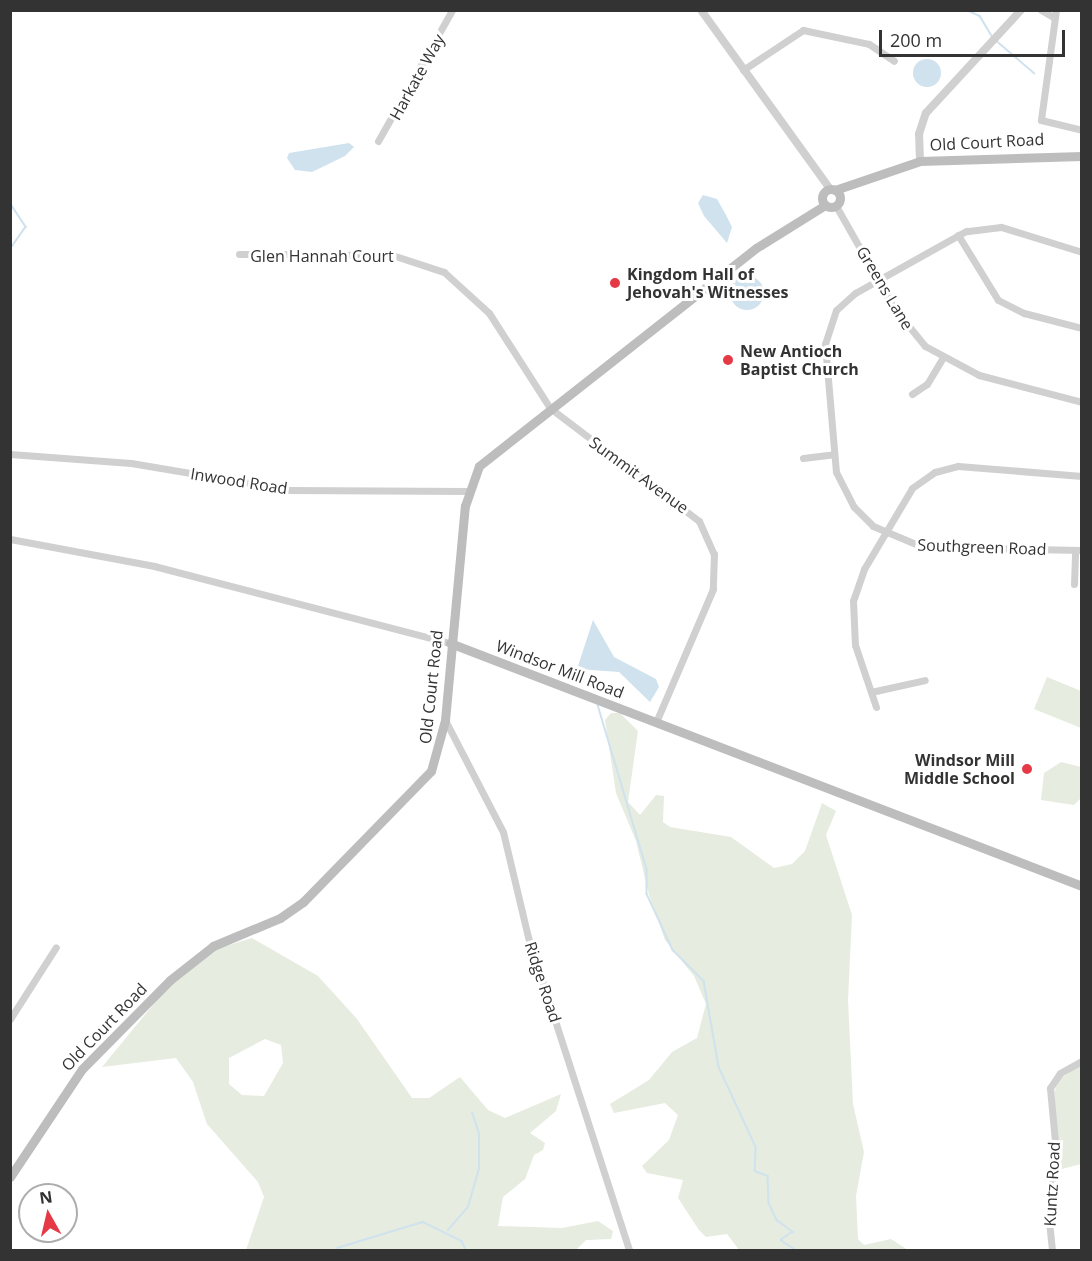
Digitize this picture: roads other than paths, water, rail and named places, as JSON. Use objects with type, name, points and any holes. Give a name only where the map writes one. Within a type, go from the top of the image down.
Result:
[{"type":"main road","name":"Old Court Road","points":[[10,1177],[82,1069],[170,980],[213,946],[280,918],[303,902],[425,779],[439,754],[445,720],[450,643],[468,491],[479,466],[550,408],[830,197],[920,160],[1082,156]]},
{"type":"main road","name":"Windsor Mill Road","points":[[450,643],[1082,886]]},
{"type":"street","name":"Harkate Way","points":[[378,141],[452,10]]},
{"type":"street","name":"Greens Lane","points":[[701,10],[815,171],[907,327],[942,359],[979,375],[1082,402]]},
{"type":"street","points":[[920,160],[919,134],[926,113],[1021,10]]},
{"type":"street","points":[[1041,10],[1054,14],[1041,120],[1082,130]]},
{"type":"street","points":[[743,70],[803,30],[870,44],[894,61]]},
{"type":"street","points":[[884,534],[851,502],[834,454],[826,332],[845,301],[958,235],[1001,227],[1082,252]]},
{"type":"street","points":[[958,235],[998,300],[1024,313],[1082,328]]},
{"type":"street","name":"Glen Hannah Court","points":[[239,254],[392,255],[444,272],[489,313],[550,408]]},
{"type":"street","points":[[912,394],[927,384],[942,359]]},
{"type":"street","name":"Summit Avenue","points":[[550,408],[691,512],[711,542],[716,566],[713,589],[656,722]]},
{"type":"street","name":"Inwood Road","points":[[10,454],[131,463],[290,490],[468,491]]},
{"type":"street","points":[[803,458],[834,454]]},
{"type":"street","points":[[876,706],[851,617],[856,585],[912,488],[945,468],[1082,476]]},
{"type":"street","name":"Southgreen Road","points":[[884,534],[923,547],[1078,550]]},
{"type":"street","name":"Windsor Mill Road","points":[[10,539],[154,566],[450,643]]},
{"type":"street","points":[[1074,584],[1078,550]]},
{"type":"street","points":[[871,692],[925,680]]},
{"type":"street","name":"Ridge Road","points":[[445,720],[506,840],[528,937],[629,1251]]},
{"type":"street","points":[[10,1019],[56,947]]},
{"type":"street","name":"Kuntz Road","points":[[1052,1251],[1048,1212],[1056,1152],[1050,1088],[1060,1073],[1082,1061]]},
{"type":"water","points":[[927,59],[937,63],[941,73],[937,83],[927,87],[917,83],[913,73],[917,63]]},
{"type":"water","points":[[349,143],[354,147],[345,156],[312,172],[295,170],[287,158],[289,153]]},
{"type":"water","points":[[703,195],[717,199],[732,227],[727,243],[704,216],[698,203]]},
{"type":"water","points":[[747,276],[759,281],[764,293],[759,305],[747,310],[735,305],[730,293],[735,281]]},
{"type":"water","points":[[593,620],[614,657],[656,679],[659,687],[650,702],[619,672],[577,669]]},
{"type":"waterway","points":[[967,10],[980,16],[992,36]]},
{"type":"waterway","points":[[998,42],[1034,73]]},
{"type":"waterway","points":[[10,93],[10,104]]},
{"type":"waterway","points":[[10,203],[26,227],[10,250]]},
{"type":"waterway","points":[[598,705],[647,869],[647,894],[673,950],[704,981],[719,1067],[756,1147],[755,1171],[768,1176],[769,1203],[777,1220],[793,1232],[781,1240],[796,1250]]},
{"type":"waterway","points":[[448,1230],[468,1207],[479,1169],[479,1134],[472,1113]]},
{"type":"waterway","points":[[337,1248],[423,1222],[462,1241],[466,1250]]},
{"type":"place","name":"Kingdom Hall of Jehovah's Witnesses","points":[[615,283]]},
{"type":"place","name":"New Antioch Baptist Church","points":[[728,360]]},
{"type":"place","name":"Windsor Mill Middle School","points":[[1027,769]]}]
